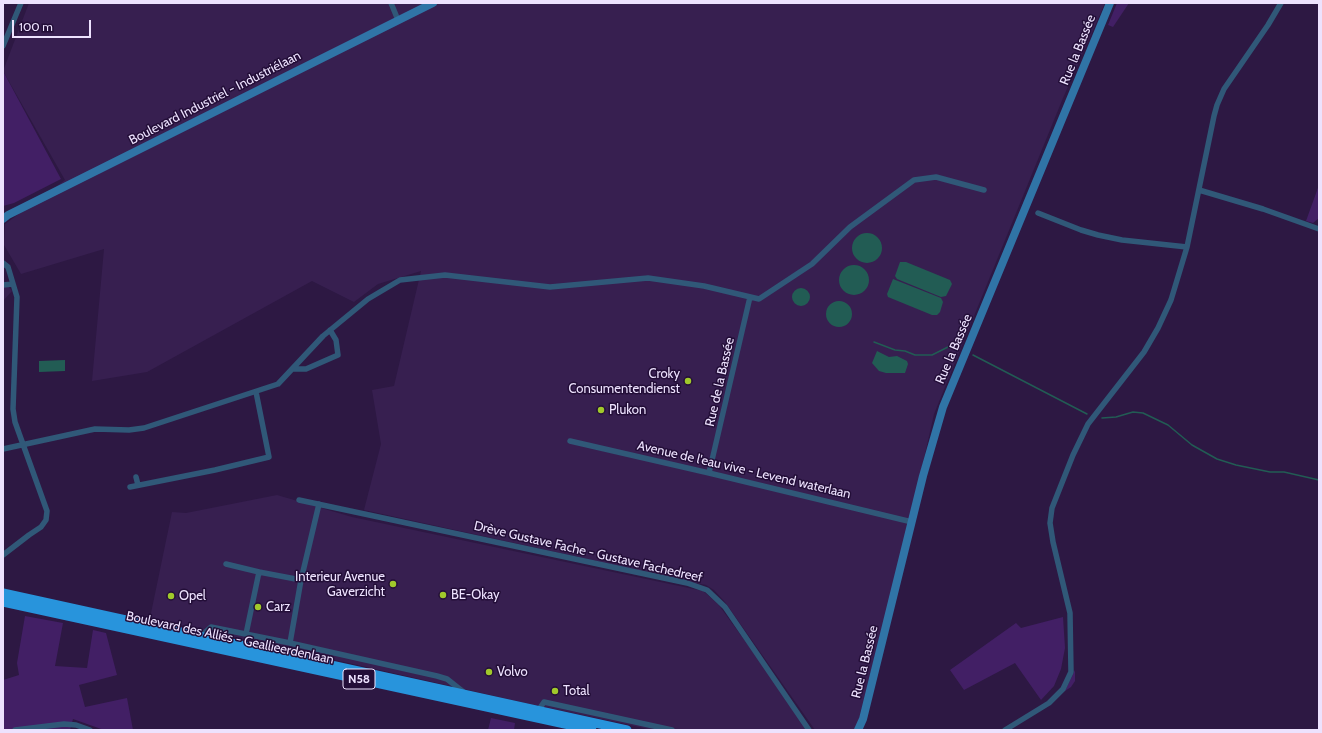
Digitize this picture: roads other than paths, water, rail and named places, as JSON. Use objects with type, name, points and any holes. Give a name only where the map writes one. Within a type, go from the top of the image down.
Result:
[{"type":"highway","name":"Boulevard des Alliés - Geallieerdenlaan","points":[[3,593],[627,730]]},
{"type":"highway","name":"Boulevard des Alliés - Geallieerdenlaan","points":[[3,602],[592,730]]},
{"type":"main road","name":"Boulevard Industriel - Industriélaan","points":[[5,217],[433,3]]},
{"type":"main road","name":"Rue la Bassée","points":[[858,730],[863,719],[923,476],[943,407],[1110,3]]},
{"type":"main road","name":"Rue la Bassée","points":[[863,719],[863,730]]},
{"type":"street","points":[[3,46],[21,3]]},
{"type":"street","points":[[391,3],[398,20]]},
{"type":"street","points":[[1005,730],[1049,703],[1063,689],[1072,672],[1070,613],[1053,542],[1050,523],[1052,508],[1073,454],[1088,424],[1144,352],[1158,328],[1171,300],[1187,247],[1214,116],[1224,90],[1268,26],[1281,3]]},
{"type":"street","points":[[3,449],[95,429],[129,430],[144,428],[278,384],[330,330],[368,299],[400,280],[431,276],[474,277],[550,287],[648,278],[704,286],[750,297],[762,298],[812,264],[855,223],[914,180],[936,177],[984,190]]},
{"type":"street","points":[[1199,190],[1263,209],[1319,229]]},
{"type":"street","points":[[1038,213],[1098,235],[1122,240],[1187,247]]},
{"type":"street","points":[[3,263],[8,267],[16,297],[13,409],[22,445],[47,511],[46,520],[41,527],[3,556]]},
{"type":"street","points":[[3,285],[13,284]]},
{"type":"street","name":"Rue de la Bassée","points":[[709,473],[750,297]]},
{"type":"street","points":[[294,369],[306,369],[338,355],[336,340],[330,330]]},
{"type":"street","points":[[130,487],[215,470],[269,457],[256,392]]},
{"type":"street","name":"Avenue de l'eau vive - Levend waterlaan","points":[[570,441],[912,522]]},
{"type":"street","points":[[136,477],[138,485]]},
{"type":"street","name":"Drève Gustave Fache - Gustave Fachedreef","points":[[299,500],[687,582],[707,590],[725,607],[809,730]]},
{"type":"street","points":[[290,643],[301,580],[318,504]]},
{"type":"street","points":[[226,564],[301,580]]},
{"type":"street","points":[[246,634],[260,572]]},
{"type":"street","points":[[200,637],[211,627],[290,643],[437,676],[447,679],[466,694]]},
{"type":"street","points":[[538,711],[544,702],[672,730]]},
{"type":"street","points":[[14,730],[64,724],[76,725],[90,730]]},
{"type":"waterway","points":[[874,342],[895,350],[905,351],[915,355],[932,355],[950,346],[955,347]]},
{"type":"waterway","points":[[973,355],[1087,414]]},
{"type":"waterway","points":[[1102,418],[1116,417],[1133,412],[1143,413],[1168,425],[1192,445],[1217,459],[1236,465],[1270,472],[1284,472],[1319,480]]},
{"type":"place","name":"Croky Consumentendienst","points":[[688,381]]},
{"type":"place","name":"Plukon","points":[[601,410]]},
{"type":"place","name":"Interieur Avenue Gaverzicht","points":[[393,584]]},
{"type":"place","name":"BE-Okay","points":[[443,595]]},
{"type":"place","name":"Opel","points":[[171,596]]},
{"type":"place","name":"Carz","points":[[258,607]]},
{"type":"place","name":"Volvo","points":[[489,672]]},
{"type":"place","name":"Total","points":[[555,691]]}]
